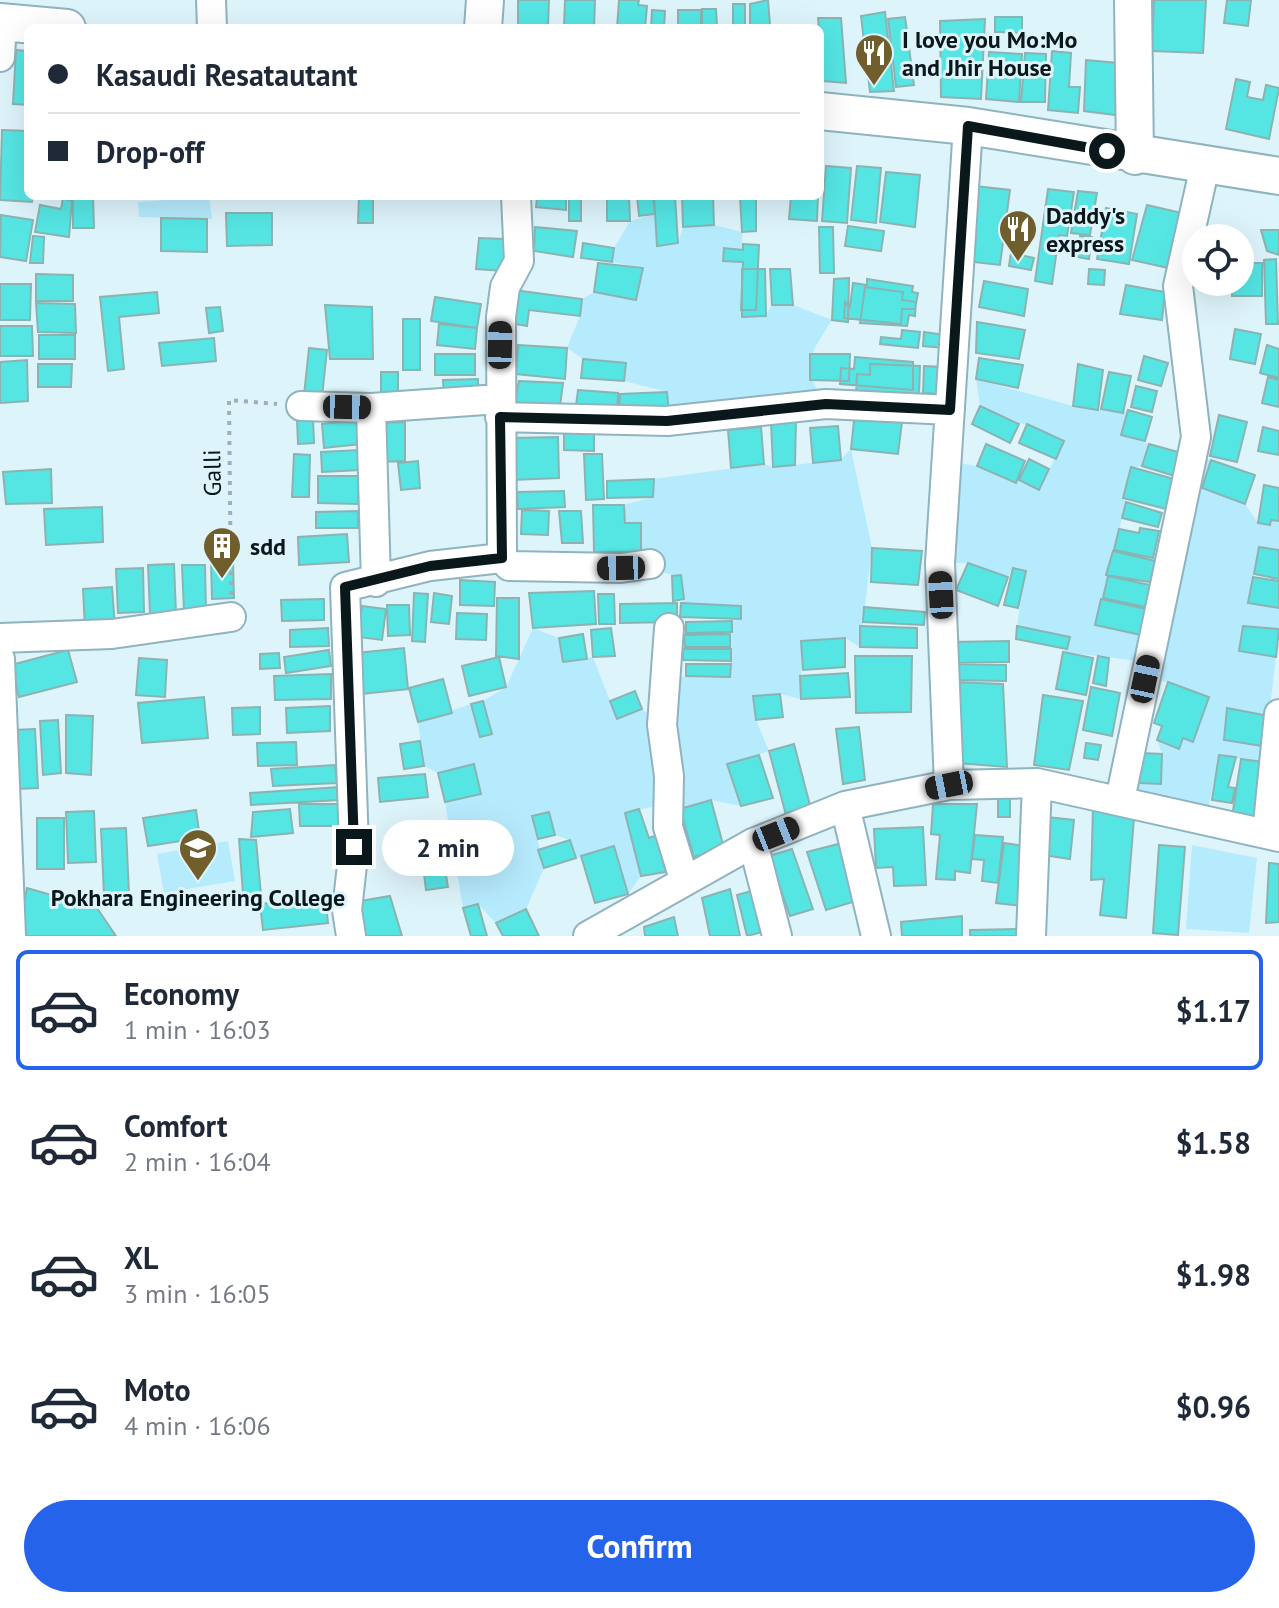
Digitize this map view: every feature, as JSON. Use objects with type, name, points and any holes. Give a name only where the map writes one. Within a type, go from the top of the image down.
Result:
[{"type":"main road","points":[[483,24],[485,0]]},
{"type":"main road","points":[[1133,0],[1135,156]]},
{"type":"main road","points":[[1,34],[24,32]]},
{"type":"main road","points":[[824,111],[968,126],[1135,156],[1279,176]]},
{"type":"street","points":[[211,0],[212,24]]},
{"type":"street","points":[[949,785],[940,563],[968,126]]},
{"type":"street","points":[[1120,800],[1196,437],[1178,286],[1205,166]]},
{"type":"street","points":[[516,200],[519,261],[505,287],[501,317],[502,558],[509,566],[581,568],[650,564]]},
{"type":"street","points":[[301,406],[500,408],[667,421],[826,404],[950,410]]},
{"type":"street","points":[[371,408],[376,582]]},
{"type":"street","points":[[351,936],[347,910],[354,847],[345,587],[376,582],[430,566],[502,558]]},
{"type":"street","points":[[0,638],[112,634],[231,617]]},
{"type":"street","points":[[669,628],[662,725],[669,776],[668,827],[684,879]]},
{"type":"street","points":[[1,674],[3,865],[11,936]]},
{"type":"street","points":[[593,935],[684,879],[753,843],[845,806],[949,785],[1037,783],[1273,836],[1279,714]]},
{"type":"street","points":[[1031,936],[1037,783]]},
{"type":"street","points":[[845,806],[876,936]]},
{"type":"street","points":[[753,843],[777,936]]},
{"type":"path","name":"Galli","points":[[231,617],[229,400],[301,406]]},
{"type":"shaded area","points":[[209,200],[212,219],[139,217],[138,202]]},
{"type":"shaded area","points":[[655,214],[658,246],[678,243],[683,227],[714,225],[742,232],[743,317],[765,316],[772,305],[793,305],[832,320],[813,352],[810,370],[826,404],[669,413],[667,392],[624,381],[626,364],[583,359],[567,348],[580,316],[582,299],[594,292],[636,300],[642,268],[612,262],[614,248],[630,221]]},
{"type":"shaded area","points":[[976,379],[1073,406],[1123,413],[1128,410],[1121,435],[1149,444],[1142,466],[1130,468],[1123,497],[1126,502],[1096,625],[1154,638],[1191,457],[1211,460],[1202,488],[1245,504],[1258,523],[1270,525],[1271,520],[1279,521],[1279,550],[1259,548],[1248,602],[1279,608],[1279,629],[1243,626],[1239,650],[1276,657],[1269,716],[1228,708],[1224,740],[1262,746],[1264,762],[1219,756],[1206,820],[1120,800],[1139,783],[1161,784],[1162,754],[1157,740],[1179,749],[1183,738],[1193,742],[1209,697],[1168,682],[1145,679],[1148,662],[1063,652],[1067,649],[1069,637],[1017,626],[1025,571],[1013,568],[1008,577],[968,563],[940,563],[946,461],[977,466],[1039,489],[1064,441],[980,406]]},
{"type":"shaded area","points":[[851,449],[872,548],[860,647],[845,638],[802,641],[801,699],[780,694],[753,697],[756,720],[769,751],[728,764],[741,806],[711,800],[680,809],[668,803],[626,813],[641,876],[628,894],[614,847],[576,858],[570,840],[555,835],[549,813],[532,816],[544,868],[526,909],[496,923],[478,904],[463,908],[445,802],[481,794],[473,765],[438,773],[424,766],[418,722],[471,704],[480,737],[492,734],[483,701],[506,687],[533,628],[559,638],[563,662],[593,657],[617,719],[642,709],[662,725],[665,677],[730,676],[732,621],[741,619],[741,606],[681,603],[684,599],[681,576],[658,569],[648,561],[634,540],[624,505],[653,497],[654,479],[764,464],[773,467],[840,460]]},
{"type":"shaded area","points":[[228,841],[235,881],[164,893],[157,854]]},
{"type":"shaded area","points":[[1192,845],[1257,858],[1249,933],[1186,929]]},
{"type":"building","points":[[518,0],[549,0],[548,24],[518,24]]},
{"type":"building","points":[[565,0],[595,0],[594,24],[564,24]]},
{"type":"building","points":[[619,0],[639,0],[638,5],[647,6],[645,24],[617,24]]},
{"type":"building","points":[[768,0],[770,24],[750,24],[750,4]]},
{"type":"building","points":[[1154,0],[1206,0],[1203,53],[1152,51]]},
{"type":"building","points":[[1227,0],[1251,0],[1248,26],[1224,23]]},
{"type":"building","points":[[733,4],[745,4],[745,24],[733,24]]},
{"type":"building","points":[[702,9],[716,9],[717,24],[702,24]]},
{"type":"building","points":[[652,10],[665,11],[664,24],[651,24]]},
{"type":"building","points":[[678,10],[701,10],[701,24],[678,24]]},
{"type":"building","points":[[885,12],[894,91],[870,92],[861,16]]},
{"type":"building","points":[[905,17],[914,85],[896,87],[888,19]]},
{"type":"building","points":[[995,17],[1022,17],[1022,33],[995,32]]},
{"type":"building","points":[[818,18],[841,18],[846,83],[824,81],[824,24],[818,24]]},
{"type":"building","points":[[985,19],[981,99],[941,97],[940,21]]},
{"type":"building","points":[[16,50],[24,51],[24,105],[13,104]]},
{"type":"building","points":[[1052,51],[1071,53],[1069,87],[1080,87],[1078,113],[1048,110]]},
{"type":"building","points":[[989,52],[1022,54],[1019,102],[986,99]]},
{"type":"building","points":[[1025,53],[1046,54],[1045,102],[1021,102]]},
{"type":"building","points":[[1086,60],[1118,63],[1116,115],[1084,111]]},
{"type":"building","points":[[1236,79],[1250,82],[1247,97],[1263,100],[1266,85],[1279,88],[1269,139],[1226,129]]},
{"type":"building","points":[[2,130],[24,131],[24,200],[32,202],[0,200]]},
{"type":"building","points":[[826,166],[851,168],[847,223],[822,221]]},
{"type":"building","points":[[857,166],[881,168],[876,223],[851,220]]},
{"type":"building","points":[[886,172],[920,175],[915,227],[880,222]]},
{"type":"building","points":[[975,186],[1010,190],[1000,265],[966,261]]},
{"type":"building","points":[[1048,189],[1074,192],[1067,236],[1059,235],[1052,284],[1035,281]]},
{"type":"building","points":[[1078,191],[1097,193],[1090,235],[1071,233]]},
{"type":"building","points":[[63,200],[72,201],[69,237],[35,232],[40,205],[61,209]]},
{"type":"building","points":[[73,200],[93,200],[94,228],[73,228]]},
{"type":"building","points":[[359,200],[373,200],[373,223],[358,223]]},
{"type":"building","points":[[537,200],[566,200],[566,210],[536,207]]},
{"type":"building","points":[[569,200],[581,200],[581,221],[569,221]]},
{"type":"building","points":[[607,200],[629,200],[630,221],[607,221]]},
{"type":"building","points":[[637,200],[653,200],[655,214],[639,216]]},
{"type":"building","points":[[654,200],[675,200],[678,243],[657,246]]},
{"type":"building","points":[[682,200],[713,200],[714,225],[683,227]]},
{"type":"building","points":[[740,200],[756,200],[756,231],[742,232]]},
{"type":"building","points":[[791,200],[818,200],[817,221],[789,219]]},
{"type":"building","points":[[1147,205],[1186,214],[1173,269],[1132,260]]},
{"type":"building","points":[[1106,208],[1137,214],[1129,264],[1097,259]]},
{"type":"building","points":[[226,213],[272,213],[272,245],[227,246]]},
{"type":"building","points":[[1,215],[33,220],[26,261],[0,257]]},
{"type":"building","points":[[161,218],[207,219],[207,252],[161,251]]},
{"type":"building","points":[[848,226],[884,231],[881,251],[845,246]]},
{"type":"building","points":[[535,227],[577,231],[573,257],[534,251]]},
{"type":"building","points":[[819,227],[833,227],[834,273],[820,273]]},
{"type":"building","points":[[1261,230],[1279,230],[1279,255],[1267,251]]},
{"type":"building","points":[[33,236],[44,237],[43,263],[30,263]]},
{"type":"building","points":[[1080,236],[1092,237],[1089,259],[1077,257]]},
{"type":"building","points":[[479,238],[505,239],[503,271],[476,269]]},
{"type":"building","points":[[583,243],[614,248],[612,262],[581,258]]},
{"type":"building","points":[[743,244],[759,245],[756,310],[741,310],[743,262],[723,261],[724,248],[743,250]]},
{"type":"building","points":[[1011,253],[1034,258],[1031,270],[1009,266]]},
{"type":"building","points":[[1276,259],[1278,324],[1266,324],[1264,260]]},
{"type":"building","points":[[598,263],[643,268],[636,300],[594,292]]},
{"type":"building","points":[[1254,263],[1262,263],[1262,296],[1254,296]]},
{"type":"building","points":[[742,269],[765,269],[766,316],[742,317]]},
{"type":"building","points":[[770,269],[790,269],[793,305],[772,305]]},
{"type":"building","points":[[1089,269],[1105,270],[1104,285],[1088,284]]},
{"type":"building","points":[[36,274],[73,275],[73,301],[36,301]]},
{"type":"building","points":[[849,278],[848,322],[832,320],[834,279]]},
{"type":"building","points":[[867,279],[913,286],[912,292],[918,293],[915,309],[902,309],[901,324],[844,318],[845,302],[850,307],[853,283],[867,285]]},
{"type":"building","points":[[984,281],[1028,289],[1024,316],[979,307]]},
{"type":"building","points":[[0,284],[31,284],[30,320],[0,320]]},
{"type":"building","points":[[1126,285],[1165,292],[1162,320],[1120,314]]},
{"type":"building","points":[[865,287],[903,292],[902,300],[916,302],[915,316],[909,315],[907,326],[860,323]]},
{"type":"building","points":[[514,290],[582,299],[580,316],[529,310],[527,326],[510,323]]},
{"type":"building","points":[[157,292],[159,313],[119,317],[124,369],[108,371],[100,297]]},
{"type":"building","points":[[435,297],[481,304],[477,328],[431,321]]},
{"type":"building","points":[[36,303],[75,304],[76,333],[38,332]]},
{"type":"building","points":[[325,305],[372,307],[373,359],[330,359]]},
{"type":"building","points":[[220,307],[223,331],[209,333],[206,308]]},
{"type":"building","points":[[403,319],[420,319],[420,370],[403,370]]},
{"type":"building","points":[[977,322],[1025,330],[1019,359],[976,353]]},
{"type":"building","points":[[439,324],[477,328],[475,349],[437,345]]},
{"type":"building","points":[[0,326],[32,326],[33,356],[0,356]]},
{"type":"building","points":[[1235,329],[1261,334],[1255,364],[1230,359]]},
{"type":"building","points":[[902,330],[920,332],[918,348],[880,344],[881,337],[901,339]]},
{"type":"building","points":[[924,332],[946,335],[944,348],[923,346]]},
{"type":"building","points":[[39,335],[75,335],[75,359],[39,359]]},
{"type":"building","points":[[214,338],[216,361],[162,366],[159,343]]},
{"type":"building","points":[[518,345],[567,348],[565,379],[516,374]]},
{"type":"building","points":[[1267,345],[1279,349],[1279,378],[1260,373]]},
{"type":"building","points":[[309,348],[327,350],[322,397],[304,395]]},
{"type":"building","points":[[435,354],[475,354],[475,375],[435,375]]},
{"type":"building","points":[[810,354],[850,354],[849,381],[810,380]]},
{"type":"building","points":[[1144,356],[1168,363],[1161,386],[1138,380]]},
{"type":"building","points":[[855,357],[913,362],[913,390],[840,384],[841,368],[854,369]]},
{"type":"building","points":[[979,358],[1023,365],[1018,388],[976,379]]},
{"type":"building","points":[[583,359],[626,363],[624,381],[581,378]]},
{"type":"building","points":[[27,360],[28,401],[0,403],[0,362]]},
{"type":"building","points":[[38,364],[72,364],[71,387],[38,387]]},
{"type":"building","points":[[870,364],[920,366],[919,395],[856,393],[857,374],[870,375]]},
{"type":"building","points":[[1078,364],[1103,370],[1098,410],[1073,406]]},
{"type":"building","points":[[924,366],[943,367],[942,394],[923,393]]},
{"type":"building","points":[[381,372],[398,372],[398,400],[381,400]]},
{"type":"building","points":[[1109,372],[1131,376],[1123,413],[1101,409]]},
{"type":"building","points":[[1268,377],[1279,380],[1279,407],[1262,403]]},
{"type":"building","points":[[478,379],[478,398],[444,400],[443,380]]},
{"type":"building","points":[[519,381],[563,383],[559,414],[513,410]]},
{"type":"building","points":[[1136,386],[1157,391],[1152,412],[1131,407]]},
{"type":"building","points":[[578,390],[618,393],[617,415],[575,413]]},
{"type":"building","points":[[667,392],[669,413],[619,414],[620,394]]},
{"type":"building","points":[[980,406],[1019,424],[1010,443],[972,424]]},
{"type":"building","points":[[1128,410],[1152,417],[1145,441],[1121,435]]},
{"type":"building","points":[[1219,415],[1247,422],[1237,462],[1210,456]]},
{"type":"building","points":[[313,418],[314,443],[298,444],[297,419]]},
{"type":"building","points":[[359,420],[361,444],[324,448],[322,424]]},
{"type":"building","points":[[854,420],[902,422],[898,454],[851,449]]},
{"type":"building","points":[[796,421],[795,465],[773,467],[771,422]]},
{"type":"building","points":[[405,422],[405,461],[378,462],[380,423]]},
{"type":"building","points":[[564,422],[594,423],[594,451],[564,450]]},
{"type":"building","points":[[1027,424],[1064,441],[1056,459],[1019,443]]},
{"type":"building","points":[[838,426],[841,460],[813,463],[810,428]]},
{"type":"building","points":[[761,427],[764,464],[731,468],[728,430]]},
{"type":"building","points":[[1263,427],[1279,431],[1279,455],[1258,451]]},
{"type":"building","points":[[558,437],[559,478],[512,480],[511,438]]},
{"type":"building","points":[[986,444],[1025,461],[1016,483],[977,466]]},
{"type":"building","points":[[1149,444],[1185,454],[1178,477],[1142,466]]},
{"type":"building","points":[[359,450],[360,470],[322,472],[321,452]]},
{"type":"building","points":[[294,454],[310,455],[309,497],[292,497]]},
{"type":"building","points":[[584,454],[602,454],[604,499],[586,500]]},
{"type":"building","points":[[1029,459],[1049,469],[1039,490],[1019,480]]},
{"type":"building","points":[[1211,460],[1255,475],[1245,504],[1202,488]]},
{"type":"building","points":[[418,461],[420,488],[401,490],[398,463]]},
{"type":"building","points":[[1131,467],[1174,479],[1166,509],[1123,498]]},
{"type":"building","points":[[51,469],[52,503],[6,504],[3,472]]},
{"type":"building","points":[[318,476],[358,476],[358,504],[318,503]]},
{"type":"building","points":[[654,479],[653,497],[607,498],[607,481]]},
{"type":"building","points":[[1264,485],[1279,488],[1279,521],[1271,520],[1270,525],[1258,523]]},
{"type":"building","points":[[564,491],[565,507],[518,509],[517,492]]},
{"type":"building","points":[[1126,502],[1162,513],[1158,527],[1122,518]]},
{"type":"building","points":[[593,505],[624,505],[625,523],[641,523],[641,552],[594,552]]},
{"type":"building","points":[[102,507],[103,542],[46,545],[44,509]]},
{"type":"building","points":[[522,510],[549,511],[548,535],[521,534]]},
{"type":"building","points":[[358,511],[358,528],[316,528],[316,512]]},
{"type":"building","points":[[559,511],[581,511],[583,543],[562,543]]},
{"type":"building","points":[[1140,528],[1159,531],[1153,558],[1114,550],[1119,529],[1139,533]]},
{"type":"building","points":[[347,534],[349,562],[299,565],[298,537]]},
{"type":"building","points":[[1259,547],[1279,550],[1279,579],[1254,574]]},
{"type":"building","points":[[872,548],[922,551],[918,585],[871,582]]},
{"type":"building","points":[[1113,551],[1155,561],[1150,582],[1106,575]]},
{"type":"building","name":"sdd","points":[[233,561],[234,598],[212,599],[211,562]]},
{"type":"building","points":[[968,563],[1008,577],[998,606],[956,590]]},
{"type":"building","points":[[174,564],[176,614],[150,615],[148,565]]},
{"type":"building","points":[[182,565],[205,565],[206,610],[184,611]]},
{"type":"building","points":[[143,568],[144,612],[118,613],[116,569]]},
{"type":"building","points":[[1013,568],[1026,571],[1018,608],[1004,605]]},
{"type":"building","points":[[681,575],[684,599],[673,601],[672,576]]},
{"type":"building","points":[[1108,576],[1150,585],[1145,607],[1103,598]]},
{"type":"building","points":[[1253,577],[1279,581],[1279,608],[1248,603]]},
{"type":"building","points":[[460,580],[495,582],[494,606],[460,605]]},
{"type":"building","points":[[112,587],[115,627],[85,629],[83,589]]},
{"type":"building","points":[[594,591],[596,624],[533,628],[529,593]]},
{"type":"building","points":[[414,593],[428,594],[425,642],[412,641]]},
{"type":"building","points":[[434,593],[452,596],[449,624],[431,622]]},
{"type":"building","points":[[598,594],[614,594],[615,624],[599,624]]},
{"type":"building","points":[[497,598],[519,598],[519,659],[496,656]]},
{"type":"building","points":[[324,599],[324,620],[282,621],[281,600]]},
{"type":"building","points":[[1101,599],[1146,609],[1141,635],[1095,625]]},
{"type":"building","points":[[677,603],[677,622],[620,623],[620,604]]},
{"type":"building","points":[[681,603],[741,606],[741,619],[680,617]]},
{"type":"building","points":[[387,605],[409,605],[410,635],[388,636]]},
{"type":"building","points":[[362,606],[386,609],[382,640],[358,637]]},
{"type":"building","points":[[864,607],[925,612],[924,625],[863,622]]},
{"type":"building","points":[[457,613],[487,614],[486,640],[456,639]]},
{"type":"building","points":[[732,621],[732,632],[686,633],[686,622]]},
{"type":"building","points":[[860,626],[917,628],[917,648],[860,647]]},
{"type":"building","points":[[1017,626],[1070,637],[1067,649],[1016,639]]},
{"type":"building","points":[[1243,626],[1279,629],[1276,657],[1239,651]]},
{"type":"building","points":[[328,628],[329,646],[290,647],[290,630]]},
{"type":"building","points":[[611,628],[615,656],[593,657],[591,630]]},
{"type":"building","points":[[583,634],[587,659],[563,662],[559,638]]},
{"type":"building","points":[[730,634],[730,647],[685,647],[684,635]]},
{"type":"building","points":[[845,638],[845,667],[803,670],[801,641]]},
{"type":"building","points":[[1009,641],[1009,662],[952,663],[951,642]]},
{"type":"building","points":[[404,648],[408,689],[362,694],[357,653]]},
{"type":"building","points":[[683,649],[731,649],[731,661],[683,660]]},
{"type":"building","points":[[68,650],[77,682],[19,697],[11,665]]},
{"type":"building","points":[[329,650],[331,666],[286,673],[284,657]]},
{"type":"building","points":[[1063,652],[1093,658],[1086,695],[1056,689]]},
{"type":"building","points":[[279,653],[280,668],[260,669],[260,654]]},
{"type":"building","points":[[855,656],[912,656],[911,712],[856,713]]},
{"type":"building","points":[[1098,656],[1109,658],[1106,686],[1093,683]]},
{"type":"building","points":[[499,657],[506,687],[469,696],[462,666]]},
{"type":"building","points":[[139,658],[167,660],[165,697],[136,695]]},
{"type":"building","points":[[686,664],[731,664],[730,677],[686,676]]},
{"type":"building","points":[[953,664],[1006,665],[1006,681],[953,680]]},
{"type":"building","points":[[848,673],[850,697],[801,699],[800,676]]},
{"type":"building","points":[[331,674],[331,699],[275,700],[274,676]]},
{"type":"building","points":[[443,679],[452,713],[418,722],[409,688]]},
{"type":"building","points":[[952,682],[1003,684],[1007,767],[957,763]]},
{"type":"building","points":[[1168,682],[1209,697],[1193,742],[1183,738],[1179,749],[1157,740],[1162,726],[1154,723]]},
{"type":"building","points":[[1091,687],[1120,693],[1112,736],[1083,730]]},
{"type":"building","points":[[635,691],[642,709],[617,719],[610,701]]},
{"type":"building","points":[[780,694],[783,717],[756,720],[753,696]]},
{"type":"building","points":[[1043,695],[1083,701],[1069,770],[1034,765]]},
{"type":"building","points":[[204,697],[208,738],[142,743],[138,703]]},
{"type":"building","points":[[483,701],[492,734],[480,737],[471,704]]},
{"type":"building","points":[[330,706],[330,731],[287,733],[286,708]]},
{"type":"building","points":[[260,707],[260,734],[233,735],[232,708]]},
{"type":"building","points":[[1227,708],[1269,716],[1262,746],[1224,740]]},
{"type":"building","points":[[66,715],[93,716],[91,775],[66,773]]},
{"type":"building","points":[[58,720],[61,773],[43,775],[40,721]]},
{"type":"building","points":[[859,727],[865,780],[843,784],[836,729]]},
{"type":"building","points":[[35,729],[38,788],[17,789],[13,730]]},
{"type":"building","points":[[420,741],[424,766],[404,769],[400,744]]},
{"type":"building","points":[[296,742],[297,765],[258,766],[257,743]]},
{"type":"building","points":[[1086,743],[1101,745],[1098,760],[1084,758]]},
{"type":"building","points":[[794,744],[811,809],[786,815],[769,751]]},
{"type":"building","points":[[1141,753],[1162,754],[1161,784],[1139,783]]},
{"type":"building","points":[[759,755],[773,798],[741,806],[727,764]]},
{"type":"building","points":[[1219,755],[1236,757],[1228,787],[1235,788],[1232,803],[1212,800]]},
{"type":"building","points":[[1241,759],[1264,762],[1259,820],[1232,817]]},
{"type":"building","points":[[474,764],[481,794],[445,802],[438,773]]},
{"type":"building","points":[[335,765],[337,783],[273,786],[271,769]]},
{"type":"building","points":[[425,774],[428,797],[380,802],[378,778]]},
{"type":"building","points":[[339,787],[340,800],[251,805],[250,793]]},
{"type":"building","points":[[998,794],[1010,794],[1010,817],[998,817]]},
{"type":"building","points":[[711,800],[724,848],[694,857],[680,809]]},
{"type":"building","points":[[299,804],[345,804],[345,826],[300,826]]},
{"type":"building","points":[[933,804],[977,804],[970,873],[955,871],[955,880],[936,879],[940,835],[931,834]]},
{"type":"building","points":[[1093,808],[1134,818],[1126,918],[1100,915],[1104,879],[1091,880]]},
{"type":"building","points":[[290,809],[293,833],[251,837],[253,812]]},
{"type":"building","points":[[639,809],[649,838],[657,835],[666,872],[641,876],[625,813]]},
{"type":"building","points":[[196,810],[200,838],[148,846],[143,818]]},
{"type":"building","points":[[94,811],[96,862],[68,863],[66,812]]},
{"type":"building","points":[[549,812],[555,835],[538,839],[532,816]]},
{"type":"building","points":[[1047,817],[1074,820],[1070,859],[1043,855]]},
{"type":"building","points":[[37,818],[64,818],[64,869],[37,869]]},
{"type":"building","points":[[923,827],[926,885],[894,886],[893,867],[876,868],[874,829]]},
{"type":"building","points":[[126,828],[129,894],[104,895],[101,829]]},
{"type":"building","points":[[975,835],[1003,837],[998,883],[982,881],[984,860],[972,859]]},
{"type":"building","points":[[239,839],[256,840],[261,895],[243,894]]},
{"type":"building","points":[[570,840],[576,858],[544,868],[538,850]]},
{"type":"building","points":[[842,843],[859,900],[826,910],[807,852]]},
{"type":"building","points":[[1004,843],[1032,847],[1023,906],[996,903]]},
{"type":"building","points":[[1159,845],[1185,847],[1178,935],[1153,933]]},
{"type":"building","points":[[614,846],[628,894],[595,903],[581,856]]},
{"type":"building","points":[[792,849],[813,909],[790,916],[769,856]]},
{"type":"building","points":[[443,857],[448,887],[426,890],[422,858]]},
{"type":"building","points":[[1269,863],[1279,864],[1279,922],[1266,923]]},
{"type":"building","name":"Pokhara Engineering College","points":[[27,888],[97,908],[116,936],[22,936],[21,918]]},
{"type":"building","points":[[730,889],[740,936],[710,936],[702,898]]},
{"type":"building","points":[[755,890],[766,931],[747,936],[737,895]]},
{"type":"building","points":[[325,896],[328,923],[263,930],[260,904]]},
{"type":"building","points":[[390,896],[402,936],[360,936],[354,902]]},
{"type":"building","points":[[478,904],[487,936],[471,936],[463,908]]},
{"type":"building","points":[[526,909],[539,936],[503,936],[496,923]]},
{"type":"building","points":[[962,916],[962,936],[902,936],[901,922]]},
{"type":"building","points":[[674,917],[678,936],[645,936],[644,927]]},
{"type":"building","points":[[1023,929],[1023,936],[970,936],[970,930]]},
{"type":"place","name":"I love you Mo:Mo and Jhir House","points":[[874,87]]},
{"type":"place","name":"Daddy's express","points":[[1018,263]]},
{"type":"place","name":"sdd","points":[[222,580]]},
{"type":"place","name":"Pokhara Engineering College","points":[[198,882]]},
{"type":"route","points":[[354,847],[345,587],[401,576],[430,566],[502,558],[500,417],[667,421],[826,404],[950,410],[968,126],[1107,151]]}]
